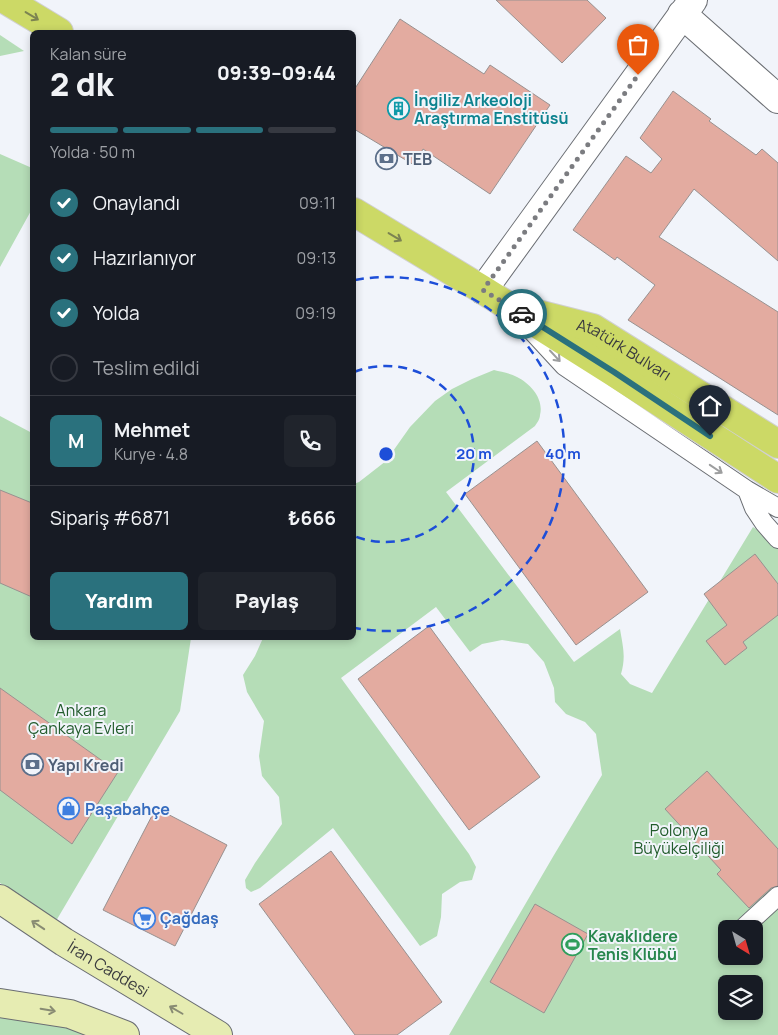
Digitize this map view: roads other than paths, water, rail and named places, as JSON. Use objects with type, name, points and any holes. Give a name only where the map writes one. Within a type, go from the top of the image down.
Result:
[{"type":"main road","points":[[6,0],[56,30]]},
{"type":"main road","name":"Atatürk Bulvarı","points":[[356,213],[614,372],[778,479]]},
{"type":"main road","name":"Atatürk Bulvarı","points":[[510,307],[593,328],[778,444]]},
{"type":"main road","name":"İran Caddesi","points":[[0,899],[64,942],[218,1035]]},
{"type":"main road","points":[[0,1003],[70,1014],[125,1035]]},
{"type":"street","points":[[483,290],[688,7],[778,99]]},
{"type":"lane","points":[[510,307],[564,366],[747,490],[778,508]]},
{"type":"lane","points":[[747,490],[754,508],[778,539]]},
{"type":"lane","points":[[752,920],[778,896]]},
{"type":"place","name":"İngiliz Arkeoloji Araştırma Enstitüsü","points":[[398,109]]},
{"type":"place","name":"TEB","points":[[387,159]]},
{"type":"place","name":"Yapı Kredi","points":[[32,765]]},
{"type":"place","name":"Paşabahçe","points":[[69,809]]},
{"type":"place","name":"Çağdaş","points":[[144,918]]},
{"type":"place","name":"Kavaklıdere Tenis Klübü","points":[[572,945]]},
{"type":"park label","name":"Ankara Çankaya Evleri","points":[[81,719]]},
{"type":"park label","name":"Polonya Büyükelçiliği","points":[[679,839]]}]
